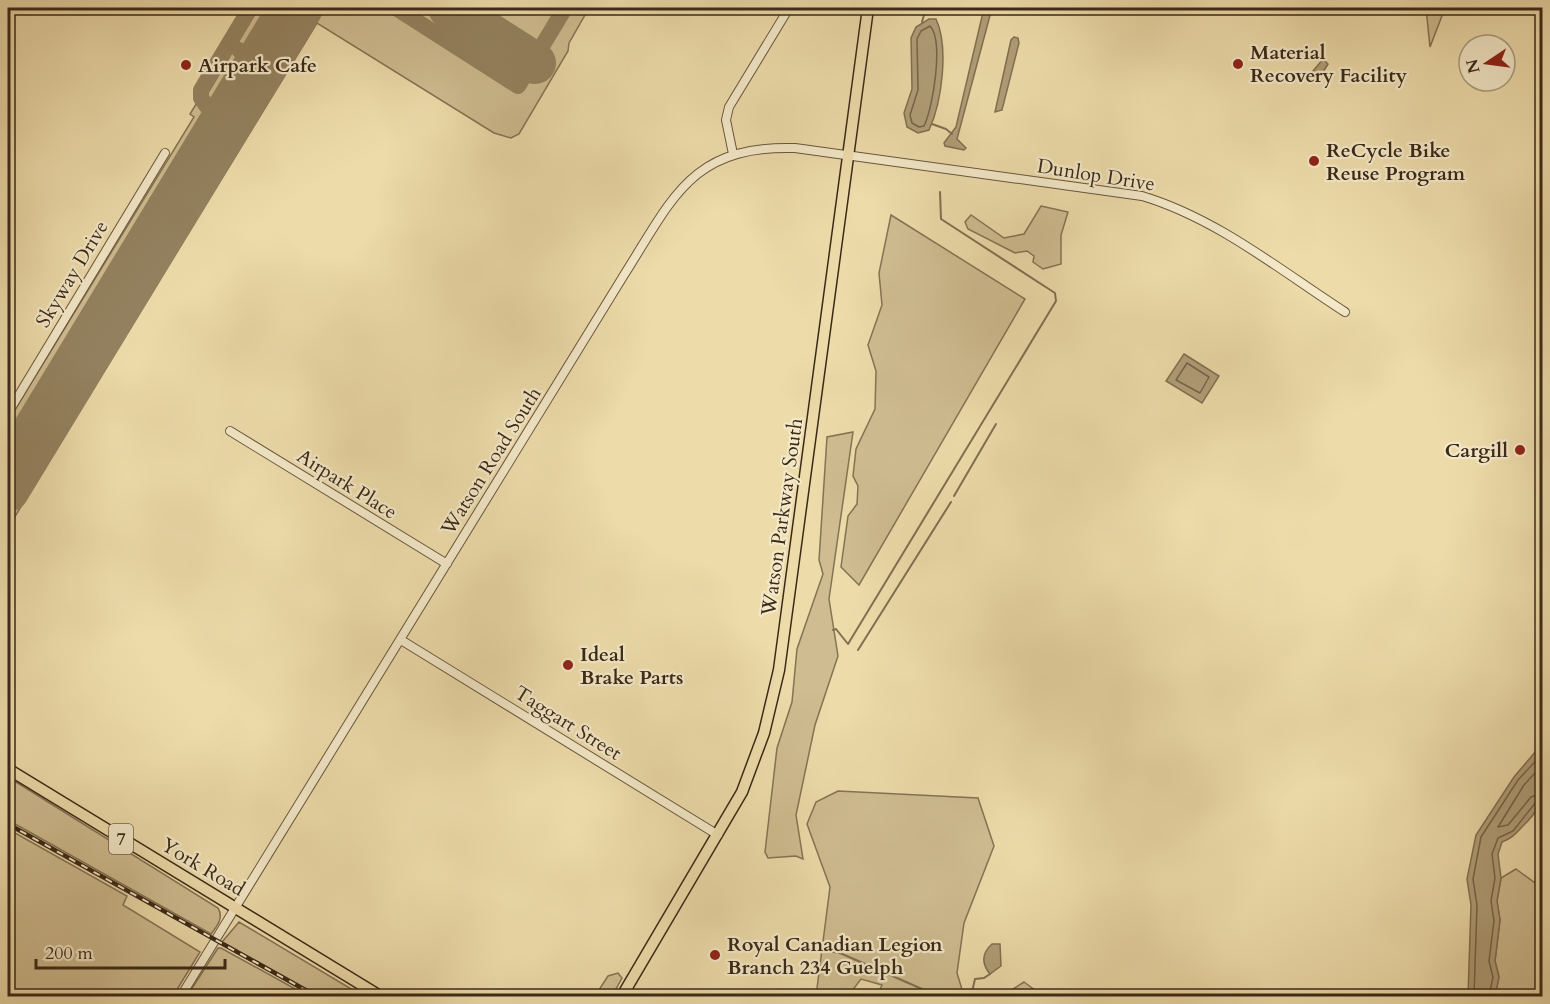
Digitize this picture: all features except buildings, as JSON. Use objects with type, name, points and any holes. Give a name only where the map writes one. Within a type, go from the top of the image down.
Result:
[{"type":"main road","name":"Watson Parkway South","points":[[622,996],[742,792],[764,733],[779,670],[850,156],[868,8]]},
{"type":"main road","name":"York Road","points":[[8,769],[380,996]]},
{"type":"street","points":[[733,154],[726,120],[729,107],[789,8]]},
{"type":"street","name":"Watson Road South","points":[[181,996],[673,198],[699,171],[733,154],[764,147],[795,148],[850,156]]},
{"type":"street","name":"Skyway Drive","points":[[8,413],[165,153]]},
{"type":"street","name":"Dunlop Drive","points":[[850,156],[1129,193],[1168,204],[1196,217],[1345,312]]},
{"type":"street","name":"Airpark Place","points":[[230,431],[447,564]]},
{"type":"street","name":"Taggart Street","points":[[401,640],[718,835]]},
{"type":"shaded area","points":[[246,8],[555,8],[564,14],[568,8],[589,8],[569,43],[568,51],[519,134],[511,138],[494,133],[317,23],[8,528],[8,421],[194,117],[190,114],[201,96],[205,98],[255,14]]},
{"type":"shaded area","points":[[1426,8],[1445,8],[1430,47]]},
{"type":"shaded area","points":[[1041,206],[1068,212],[1061,235],[1061,264],[1043,269],[1033,262],[1034,256],[1027,251],[1015,253],[968,229],[965,222],[971,215],[1004,238],[1024,234]]},
{"type":"shaded area","points":[[891,215],[1025,299],[859,585],[841,567],[848,516],[857,504],[858,486],[853,476],[856,449],[875,409],[876,371],[868,345],[882,305],[879,273]]},
{"type":"shaded area","points":[[853,432],[829,599],[838,656],[815,725],[796,815],[803,859],[796,856],[768,858],[765,852],[777,748],[792,702],[797,649],[823,574],[819,560],[827,437]]},
{"type":"shaded area","points":[[8,777],[218,908],[220,919],[211,934],[8,820]]},
{"type":"shaded area","points":[[838,791],[978,798],[994,846],[964,923],[957,973],[964,996],[877,996],[882,985],[861,979],[848,996],[816,996],[830,887],[807,824],[816,802]]},
{"type":"shaded area","points":[[8,829],[127,896],[123,905],[200,952],[173,996],[8,996]]},
{"type":"shaded area","points":[[1516,869],[1542,888],[1542,996],[1495,996],[1499,977],[1495,961],[1500,920],[1497,901],[1501,878]]},
{"type":"shaded area","points":[[239,922],[363,996],[319,996],[222,942]]},
{"type":"shaded area","points":[[218,948],[221,948],[308,996],[187,996]]},
{"type":"shaded area","points":[[618,973],[622,978],[612,996],[595,996],[608,976]]},
{"type":"shaded area","points":[[1024,982],[1043,996],[1002,996]]},
{"type":"water","points":[[984,8],[992,8],[957,139],[966,148],[964,150],[945,146],[944,143],[956,127]]},
{"type":"water","points":[[929,19],[936,19],[940,31],[942,74],[934,118],[929,130],[918,133],[907,127],[904,113],[912,89],[911,38],[916,27]]},
{"type":"water","points":[[1014,37],[1018,38],[1019,43],[1002,110],[995,112],[1011,40]]},
{"type":"water","points":[[1323,59],[1328,64],[1316,83],[1310,83],[1308,77]]},
{"type":"water","points":[[1184,354],[1219,376],[1202,403],[1166,381]]},
{"type":"water","points":[[1542,744],[1543,786],[1539,805],[1534,814],[1513,836],[1502,842],[1498,854],[1501,878],[1497,901],[1500,920],[1495,961],[1499,977],[1495,996],[1468,996],[1471,905],[1467,879],[1476,835],[1514,777]]},
{"type":"water","points":[[992,944],[1000,944],[1001,966],[990,974],[985,966],[984,958]]},
{"type":"waterway","points":[[922,22],[926,8]]},
{"type":"waterway","points":[[932,124],[952,134]]},
{"type":"waterway","points":[[833,630],[836,629],[848,644],[1056,301],[1055,293],[941,219],[940,192]]},
{"type":"waterway","points":[[954,496],[996,424]]},
{"type":"waterway","points":[[858,650],[951,502]]},
{"type":"waterway","points":[[828,951],[840,953],[938,996]]},
{"type":"waterway","points":[[971,996],[975,979],[984,978],[990,974]]},
{"type":"taxiway","points":[[8,447],[274,8]]},
{"type":"taxiway","points":[[396,8],[518,86],[565,8]]},
{"type":"taxiway","points":[[211,112],[201,98],[201,90],[249,10]]},
{"type":"taxiway","points":[[239,50],[266,66]]},
{"type":"taxiway","points":[[135,238],[154,251]]},
{"type":"runway","points":[[8,491],[302,8]]},
{"type":"runway","points":[[449,8],[535,63]]},
{"type":"railway","points":[[8,824],[316,996]]},
{"type":"place","name":"Material Recovery Facility","points":[[1238,64]]},
{"type":"place","name":"Airpark Cafe","points":[[186,65]]},
{"type":"place","name":"ReCycle Bike Reuse Program","points":[[1314,161]]},
{"type":"place","name":"Cargill","points":[[1520,450]]},
{"type":"place","name":"Ideal Brake Parts","points":[[568,665]]},
{"type":"place","name":"Royal Canadian Legion Branch 234 Guelph","points":[[715,955]]}]
